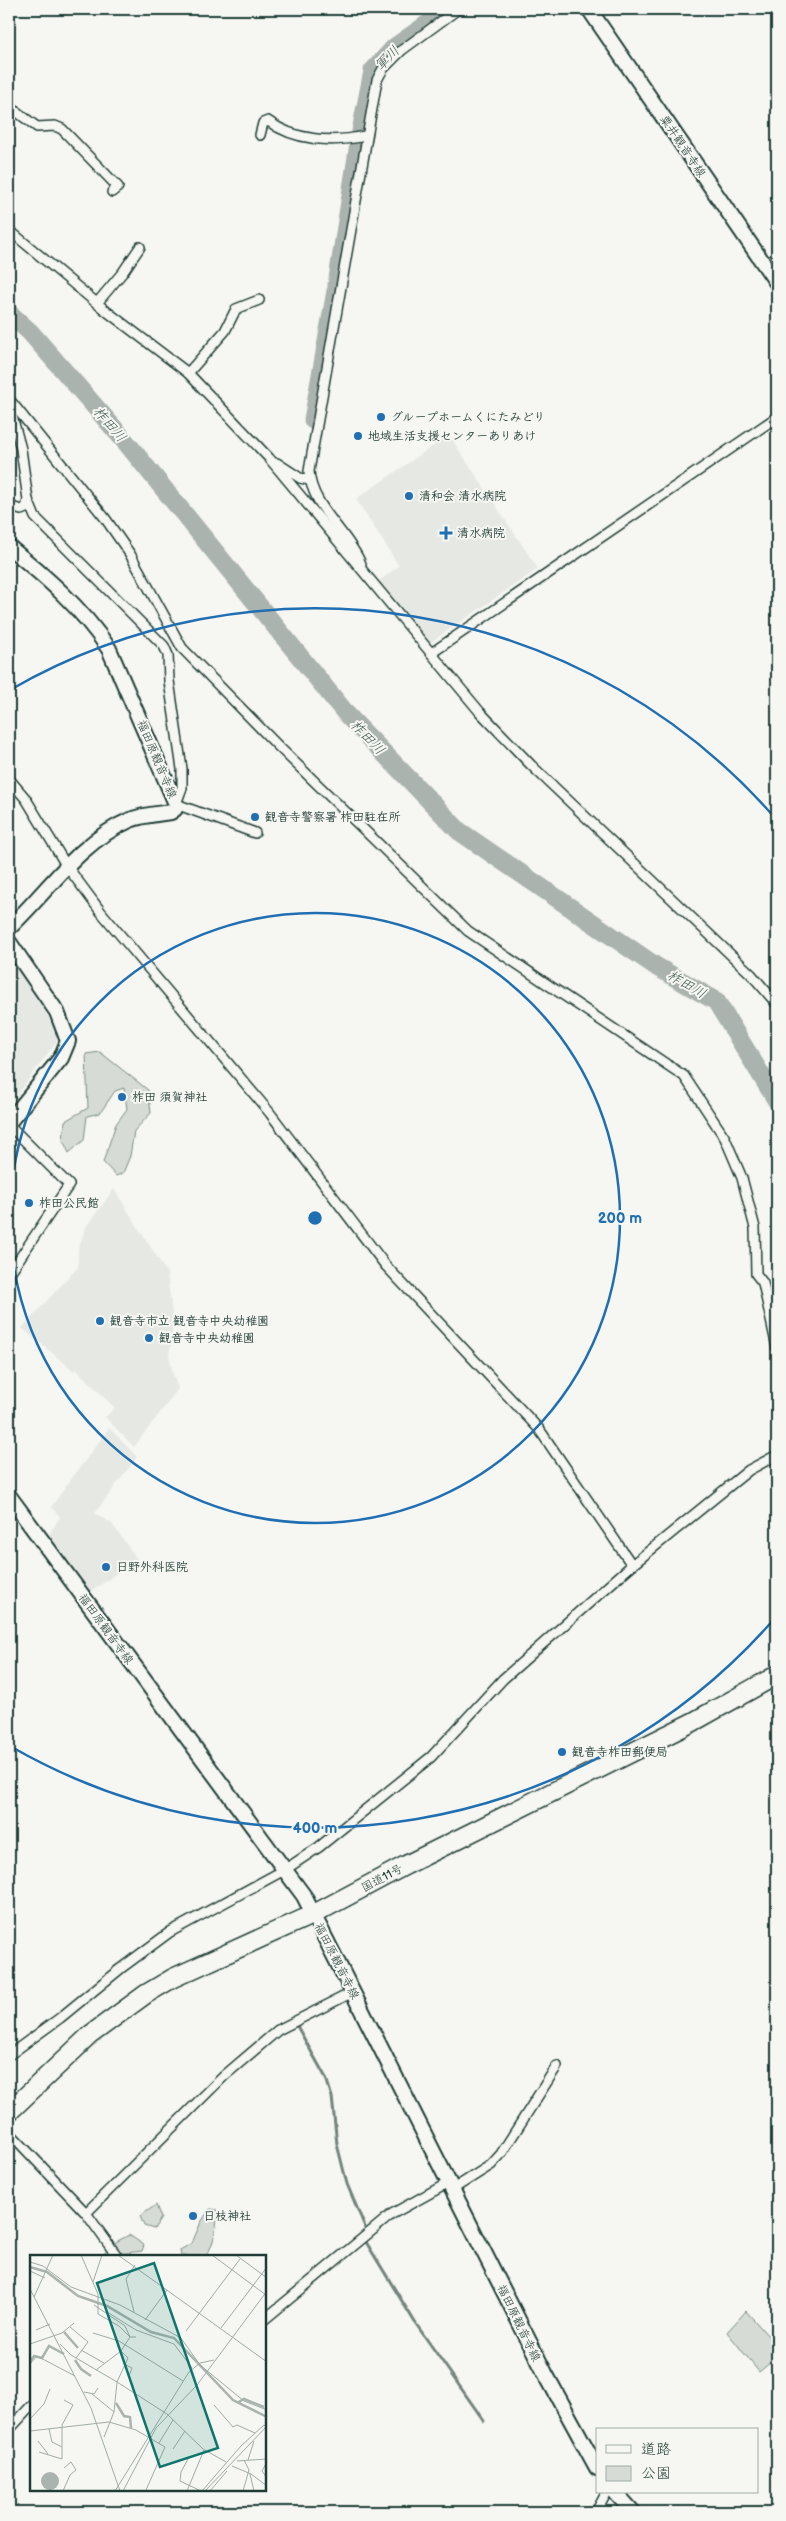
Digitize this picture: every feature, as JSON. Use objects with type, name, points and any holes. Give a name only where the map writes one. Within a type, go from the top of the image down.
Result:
[{"type":"highway","name":"国道11号","points":[[9,2112],[90,2035],[146,1994],[174,1978],[314,1914],[406,1865],[693,1722],[777,1675]]},
{"type":"main road","name":"粟井観音寺線","points":[[589,9],[777,283]]},
{"type":"main road","name":"福田原観音寺線","points":[[9,547],[52,582],[74,603],[94,626],[109,648],[176,804],[171,812],[131,819],[113,829],[66,865],[27,911],[9,928]]},
{"type":"main road","points":[[9,942],[58,1012],[68,1041],[61,1058],[9,1124]]},
{"type":"main road","name":"福田原観音寺線","points":[[9,1496],[245,1817],[286,1869],[314,1914],[545,2374],[596,2466]]},
{"type":"main road","points":[[617,2494],[633,2512]]},
{"type":"street","points":[[364,573],[356,551],[320,504],[309,480],[309,471],[375,86],[383,69],[402,50],[458,9]]},
{"type":"street","points":[[9,106],[37,127],[55,126],[62,129],[118,187],[112,192]]},
{"type":"street","points":[[260,136],[263,123],[268,121],[297,135],[331,141],[365,136]]},
{"type":"street","points":[[9,230],[97,303],[188,373],[270,458],[480,712],[531,765],[751,974],[777,1004]]},
{"type":"street","points":[[97,303],[124,272],[140,247]]},
{"type":"street","points":[[188,373],[225,331],[236,309],[259,300]]},
{"type":"street","points":[[9,399],[104,518],[130,554],[182,648],[278,746],[468,931],[669,1064],[684,1076],[725,1138],[742,1178],[755,1228],[756,1274],[763,1283],[777,1348]]},
{"type":"street","points":[[9,405],[21,449],[28,500],[35,517],[164,646],[168,655],[169,680],[182,768],[182,788],[176,804],[255,833]]},
{"type":"street","points":[[432,652],[777,417]]},
{"type":"street","points":[[270,458],[300,478],[309,480]]},
{"type":"street","points":[[9,506],[21,510],[26,508],[28,500]]},
{"type":"street","points":[[168,655],[182,648]]},
{"type":"street","points":[[9,779],[26,798],[66,865],[160,983],[270,1113],[386,1266],[539,1429],[632,1565]]},
{"type":"street","points":[[9,1124],[68,1185],[9,1274]]},
{"type":"street","points":[[9,2055],[60,2018],[120,1969],[170,1932],[286,1869],[319,1847],[430,1756],[503,1679],[632,1565],[749,1470],[777,1454]]},
{"type":"street","points":[[86,2213],[224,2076],[278,2030],[353,1992]]},
{"type":"street","points":[[266,2318],[392,2214],[451,2186],[467,2183],[491,2165],[501,2154],[557,2066]]},
{"type":"street","points":[[9,2132],[86,2213],[116,2255]]},
{"type":"street","points":[[9,2430],[30,2407]]},
{"type":"street","points":[[596,2512],[606,2494]]},
{"type":"shaded area","name":"清水病院","points":[[449,435],[538,569],[428,644],[378,582],[399,566],[356,499]]},
{"type":"shaded area","points":[[17,966],[56,1030],[57,1041],[9,1106],[9,969]]},
{"type":"shaded area","name":"観音寺市立 観音寺中央幼稚園","points":[[114,1189],[167,1273],[172,1314],[172,1341],[169,1354],[178,1389],[134,1447],[105,1417],[115,1408],[76,1369],[74,1371],[22,1328],[78,1267],[78,1249],[86,1227]]},
{"type":"shaded area","points":[[109,1428],[137,1457],[95,1513],[112,1524],[137,1559],[89,1593],[48,1536],[60,1517],[51,1507]]},
{"type":"green space","points":[[100,1052],[148,1090],[151,1113],[134,1131],[130,1156],[123,1173],[116,1176],[103,1162],[116,1124],[127,1109],[124,1088],[115,1091],[100,1113],[87,1116],[84,1140],[69,1153],[63,1140],[65,1121],[88,1108],[86,1054]]},
{"type":"green space","points":[[156,2205],[161,2218],[154,2229],[144,2226],[140,2216]]},
{"type":"green space","points":[[210,2209],[218,2210],[213,2240],[207,2255],[181,2255],[180,2250],[192,2243],[201,2222]]},
{"type":"green space","points":[[129,2235],[144,2245],[142,2251],[103,2255],[112,2244]]},
{"type":"green space","points":[[746,2311],[777,2346],[777,2357],[759,2372],[727,2332]]},
{"type":"waterway","name":"軍川","points":[[361,131],[373,71],[395,47],[449,9]]},
{"type":"waterway","name":"軍川","points":[[337,285],[359,144]]},
{"type":"waterway","name":"軍川","points":[[313,420],[336,291]]},
{"type":"waterway","name":"柞田川","points":[[9,313],[30,332],[125,441],[348,716],[459,831],[657,967],[716,1001],[777,1101]]},
{"type":"waterway","points":[[297,2026],[326,2078],[332,2097],[337,2144],[347,2184],[365,2227]]},
{"type":"waterway","points":[[366,2242],[416,2324],[484,2421]]},
{"type":"place","name":"グループホームくにたみどり","points":[[381,417]]},
{"type":"place","name":"地域生活支援センターありあけ","points":[[358,436]]},
{"type":"place","name":"清和会 清水病院","points":[[409,496]]},
{"type":"place","name":"清水病院","points":[[446,533]]},
{"type":"place","name":"観音寺警察署 柞田駐在所","points":[[255,817]]},
{"type":"place","name":"柞田 須賀神社","points":[[122,1097]]},
{"type":"place","name":"柞田公民館","points":[[29,1203]]},
{"type":"place","name":"観音寺市立 観音寺中央幼稚園","points":[[100,1321]]},
{"type":"place","name":"観音寺中央幼稚園","points":[[149,1338]]},
{"type":"place","name":"日野外科医院","points":[[106,1567]]},
{"type":"place","name":"観音寺柞田郵便局","points":[[562,1752]]},
{"type":"place","name":"日枝神社","points":[[193,2216]]}]
